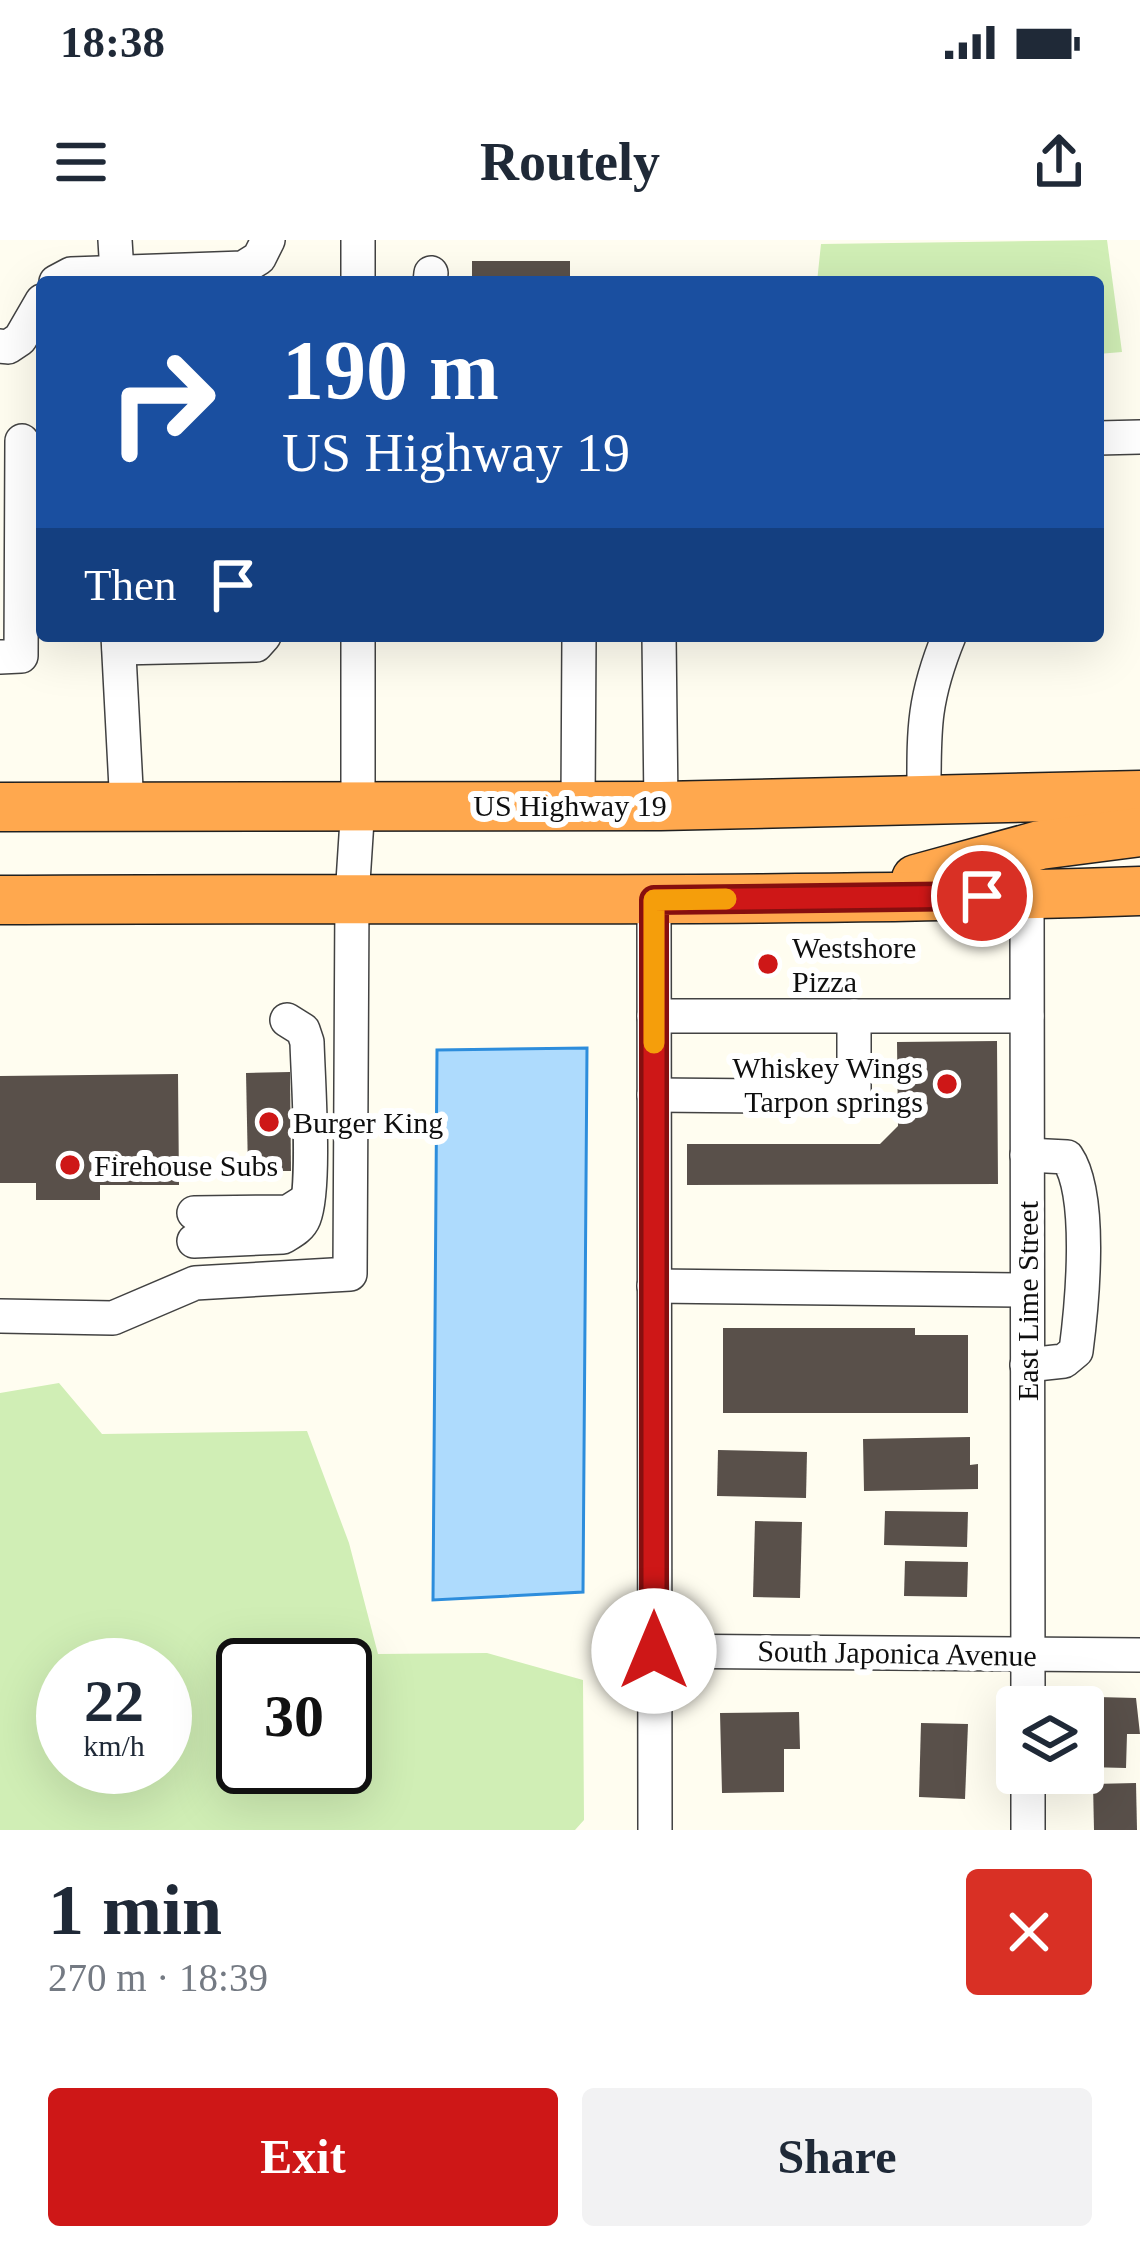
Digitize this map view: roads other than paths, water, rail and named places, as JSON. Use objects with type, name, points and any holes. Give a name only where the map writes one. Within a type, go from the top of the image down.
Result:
[{"type":"highway","name":"US Highway 19","points":[[0,807],[661,806],[1140,795]]},
{"type":"highway","points":[[847,898],[1040,845],[1140,832]]},
{"type":"highway","points":[[0,900],[654,900],[1140,891]]},
{"type":"street","points":[[67,276],[116,256],[243,268],[259,258],[268,240]]},
{"type":"street","points":[[358,240],[358,276]]},
{"type":"street","points":[[0,346],[20,339],[36,311]]},
{"type":"street","points":[[1104,438],[1140,437]]},
{"type":"street","points":[[0,657],[21,656],[22,441]]},
{"type":"street","points":[[127,806],[119,642],[259,642]]},
{"type":"street","points":[[0,1316],[113,1318],[195,1283],[350,1274],[358,642]]},
{"type":"street","points":[[578,804],[580,642]]},
{"type":"street","points":[[659,642],[661,806]]},
{"type":"street","points":[[924,802],[924,712],[947,642]]},
{"type":"street","name":"East Lime Street","points":[[1027,895],[1028,1686]]},
{"type":"street","points":[[654,900],[655,1830]]},
{"type":"street","points":[[654,1016],[1027,1016]]},
{"type":"street","points":[[654,1094],[854,1097],[854,1016]]},
{"type":"street","points":[[194,1227],[283,1237],[304,1218],[307,1042],[304,1030],[286,1020]]},
{"type":"street","points":[[1028,1155],[1066,1157],[1080,1189],[1076,1352],[1064,1361],[1028,1365]]},
{"type":"street","points":[[654,1286],[1028,1290]]},
{"type":"street","name":"South Japonica Avenue","points":[[654,1651],[1140,1655]]},
{"type":"street","points":[[1028,1794],[1028,1830]]},
{"type":"water","points":[[587,1048],[583,1592],[433,1600],[437,1050]]},
{"type":"place","name":"Westshore Pizza","points":[[768,964]]},
{"type":"place","name":"Whiskey Wings Tarpon springs","points":[[947,1084]]},
{"type":"place","name":"Burger King","points":[[269,1122]]},
{"type":"place","name":"Firehouse Subs","points":[[70,1165]]}]
